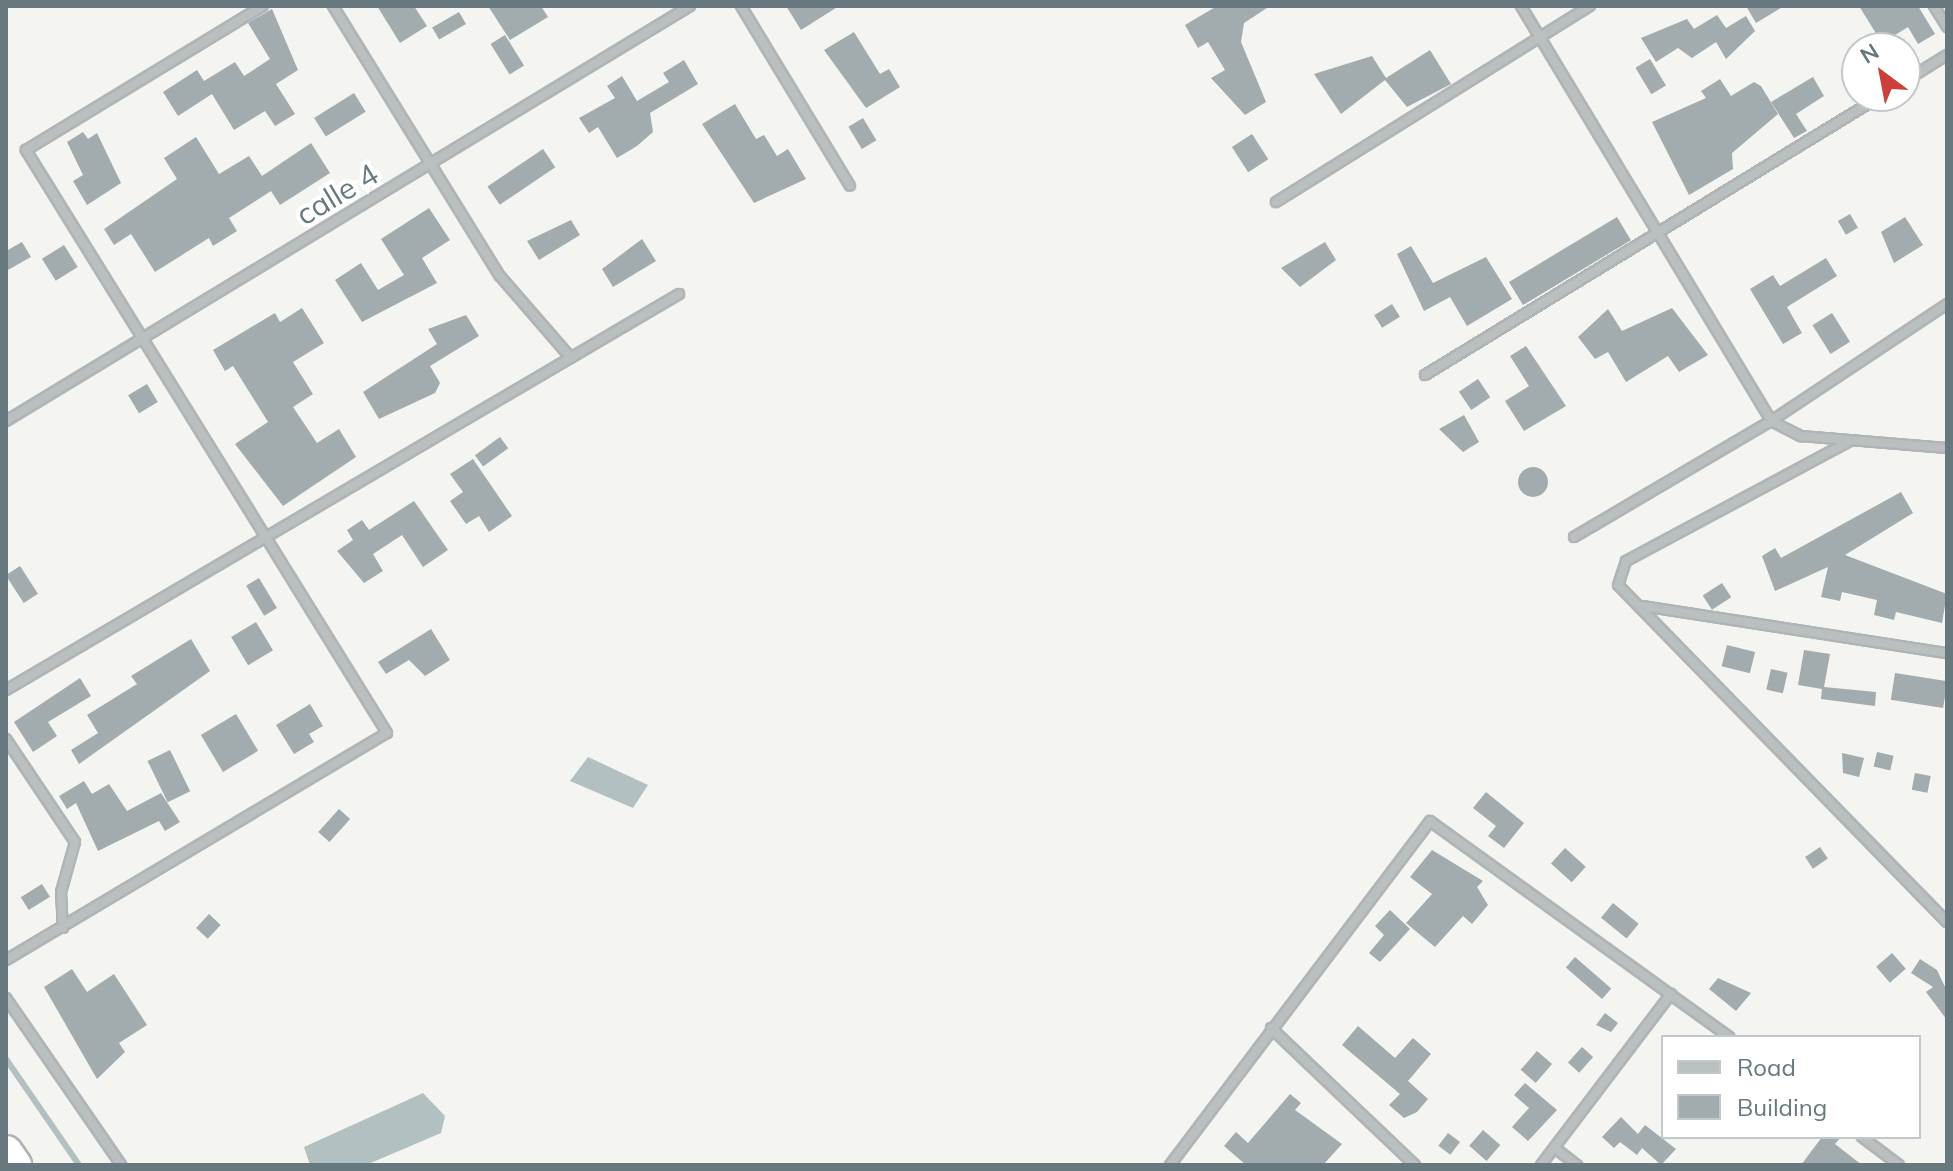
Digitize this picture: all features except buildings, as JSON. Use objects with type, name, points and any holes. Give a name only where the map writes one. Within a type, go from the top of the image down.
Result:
[{"type":"highway","points":[[6,1152],[15,1165]]},
{"type":"street","points":[[6,960],[387,733],[26,150],[263,6]]},
{"type":"street","points":[[333,6],[429,166],[500,276],[571,358]]},
{"type":"street","name":"calle 4","points":[[6,421],[690,6]]},
{"type":"street","points":[[741,6],[850,186]]},
{"type":"street","points":[[1521,6],[1771,421],[1801,436],[1947,448]]},
{"type":"street","points":[[1276,202],[1590,6]]},
{"type":"street","points":[[1934,6],[1947,27]]},
{"type":"street","points":[[1921,71],[1947,55]]},
{"type":"street","points":[[1425,375],[1855,112]]},
{"type":"street","points":[[6,690],[679,294]]},
{"type":"street","points":[[1574,537],[1771,421],[1947,304]]},
{"type":"street","points":[[1850,441],[1626,561],[1618,585],[1947,922]]},
{"type":"street","points":[[1641,606],[1947,653]]},
{"type":"street","points":[[6,739],[75,842],[61,892],[63,928]]},
{"type":"street","points":[[1170,1165],[1430,821],[1726,1035]]},
{"type":"street","points":[[1541,1165],[1671,994]]},
{"type":"street","points":[[6,998],[121,1165]]},
{"type":"street","points":[[1271,1028],[1415,1165]]},
{"type":"street","points":[[1865,1139],[1899,1165]]},
{"type":"street","points":[[1555,1148],[1577,1165]]},
{"type":"shaded area","points":[[588,757],[648,785],[633,808],[570,781]]},
{"type":"shaded area","points":[[423,1093],[445,1116],[441,1133],[366,1165],[310,1165],[304,1147]]},
{"type":"waterway","points":[[6,1059],[79,1165]]}]
